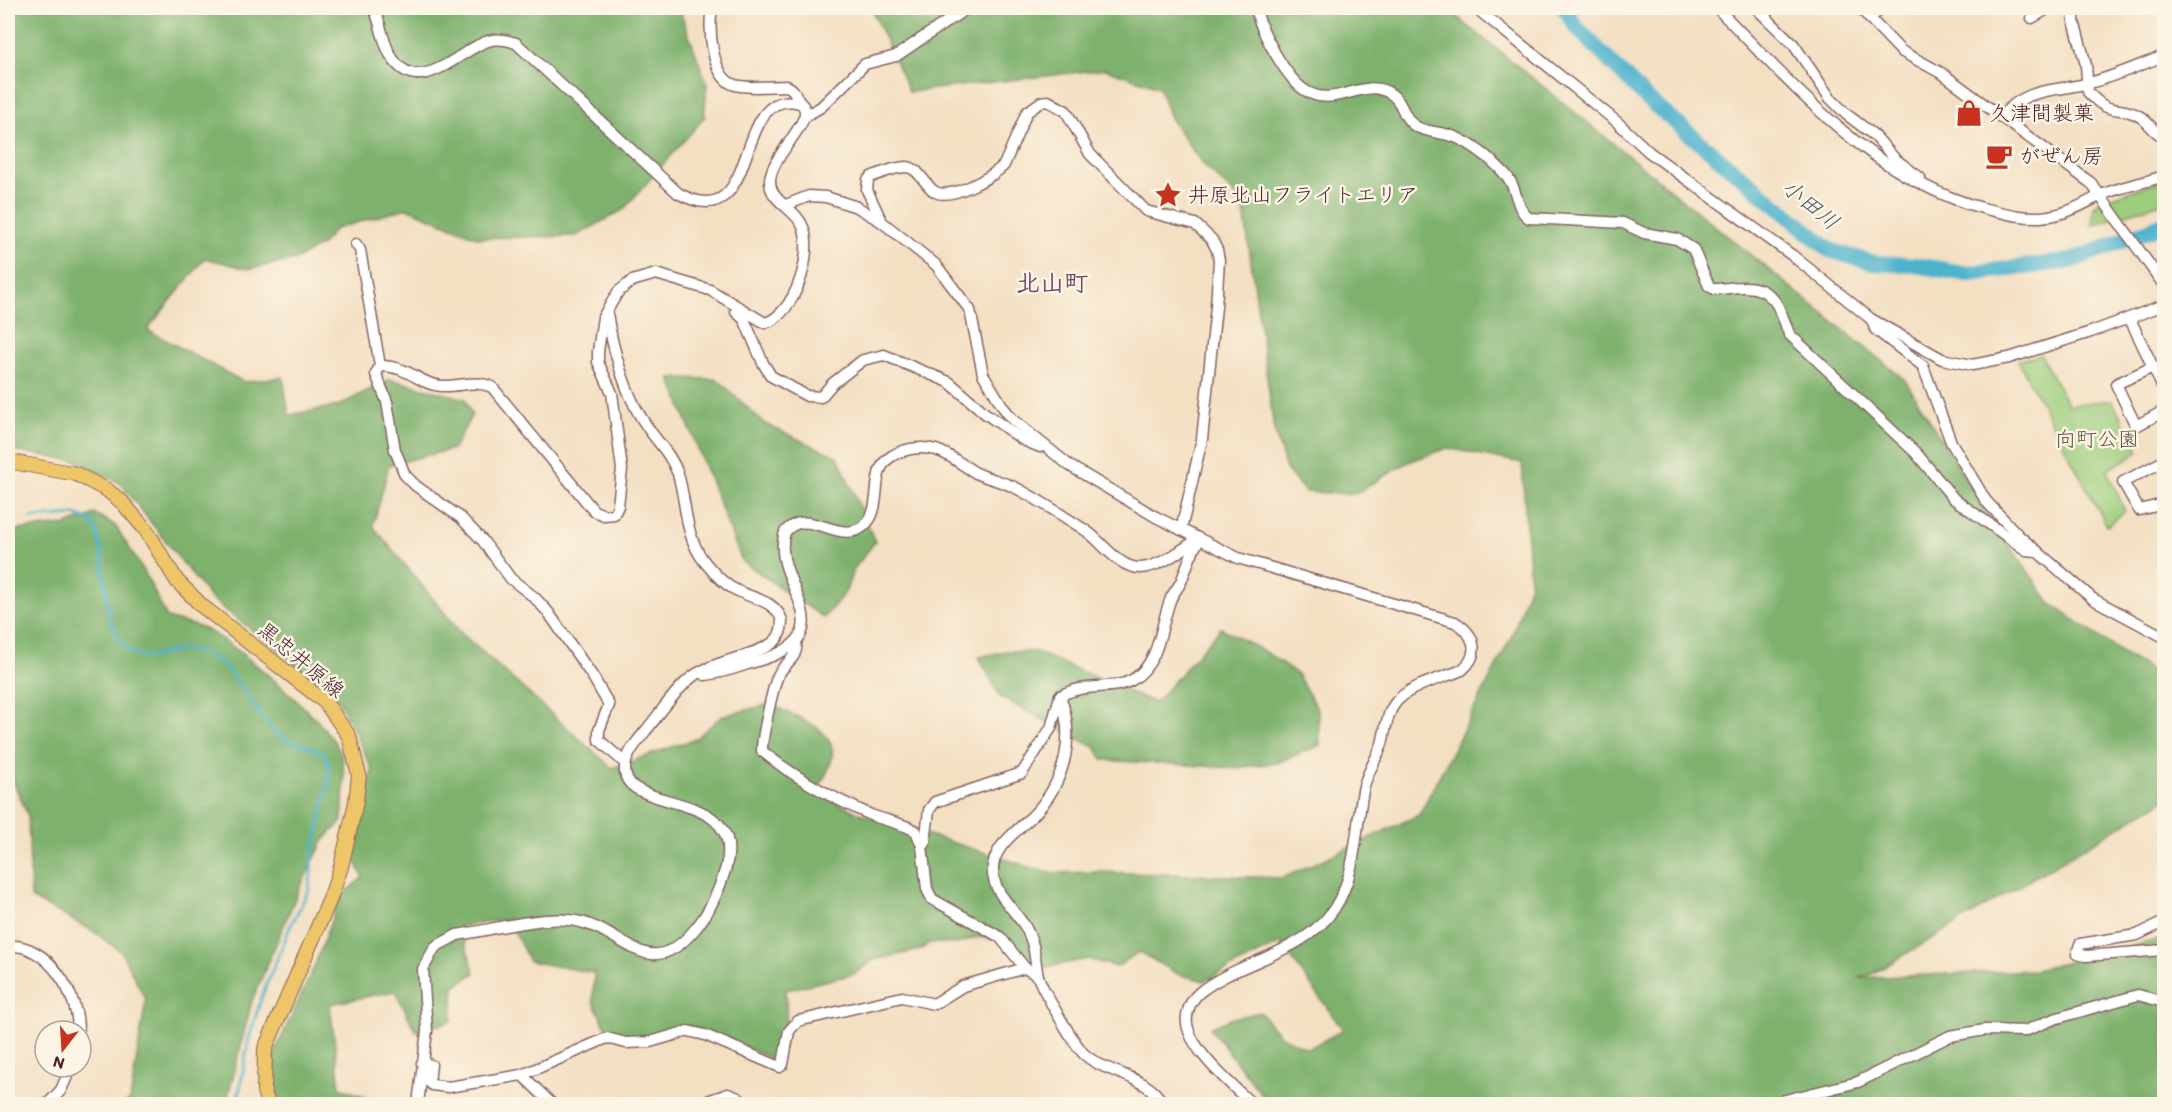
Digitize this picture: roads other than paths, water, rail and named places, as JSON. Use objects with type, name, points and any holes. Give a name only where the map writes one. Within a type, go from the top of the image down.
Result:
[{"type":"main road","name":"黒忠井原線","points":[[8,461],[76,474],[107,490],[122,502],[146,530],[177,581],[202,606],[325,702],[349,736],[359,775],[356,802],[341,867],[330,899],[265,1049],[264,1091],[268,1104]]},
{"type":"street","points":[[374,8],[392,58],[399,65],[415,72],[435,72],[492,39],[516,43],[678,193],[699,202],[718,200],[734,185],[760,120],[767,111],[778,103],[792,101],[800,103]]},
{"type":"street","points":[[712,8],[709,36],[713,54],[726,79],[738,86],[787,86],[794,89],[804,107],[805,116]]},
{"type":"street","points":[[380,366],[396,366],[440,386],[475,381],[492,387],[590,507],[599,514],[609,516],[614,514],[618,506],[622,469],[612,393],[598,362],[603,317],[623,287],[648,275],[656,274],[724,297],[765,322],[788,306],[793,298],[807,245],[803,225],[786,205],[772,194],[771,173],[805,116],[821,106],[865,64],[896,56],[967,8]]},
{"type":"street","points":[[1256,8],[1258,20],[1293,81],[1306,91],[1331,98],[1358,89],[1374,88],[1390,93],[1416,127],[1455,137],[1488,158],[1516,188],[1519,207],[1529,218],[1623,223],[1644,233],[1677,239],[1693,249],[1709,286],[1714,289],[1752,287],[1767,292],[1784,316],[1789,334],[1916,453],[1954,499],[2016,544],[2026,550],[2037,551]]},
{"type":"street","points":[[1476,8],[1617,122],[1649,152],[1793,256],[1871,319],[1942,359],[1972,365],[2009,358],[2130,319],[2164,305]]},
{"type":"street","points":[[1717,8],[1812,104],[1856,142],[1893,168],[1953,200],[2013,216],[2041,217],[2072,212],[2102,198],[2164,176]]},
{"type":"street","points":[[1756,8],[1794,45],[1830,98],[1846,114],[1875,136],[1895,159],[1916,174],[1933,191]]},
{"type":"street","points":[[1860,8],[1901,51],[1943,74],[2091,183],[2164,285]]},
{"type":"street","points":[[1869,18],[1883,8]]},
{"type":"street","points":[[2032,18],[2049,8]]},
{"type":"street","points":[[2074,8],[2074,21],[2086,64],[2088,92],[2101,105],[2113,111],[2140,117],[2152,130],[2164,137]]},
{"type":"street","points":[[2001,117],[2039,90],[2086,84],[2164,56]]},
{"type":"street","points":[[882,222],[867,190],[868,180],[871,177],[907,167],[914,170],[934,192],[948,195],[960,190],[998,172],[1004,165],[1027,112],[1041,102],[1048,101],[1066,111],[1090,154],[1146,212],[1185,220],[1205,232],[1212,240],[1219,260],[1216,307],[1202,439],[1181,530]]},
{"type":"street","points":[[786,205],[809,196],[825,197],[857,207],[882,222],[936,265],[970,310],[983,374],[1013,420],[1070,466],[1199,540],[1238,558],[1274,570],[1326,582],[1455,622],[1465,628],[1472,638],[1473,657],[1462,670],[1407,692],[1393,706],[1381,746],[1364,785],[1347,882],[1329,915],[1292,944],[1199,993],[1190,1004],[1186,1022],[1191,1039],[1203,1055],[1252,1104]]},
{"type":"street","points":[[356,244],[360,250],[380,366],[376,374],[387,402],[390,429],[405,474],[416,486],[461,518],[483,541],[511,579],[534,597],[554,620],[609,705],[598,730],[599,740],[626,763]]},
{"type":"street","points":[[724,297],[723,301],[744,319],[771,376],[807,396],[821,397],[832,384],[863,360],[884,355],[938,375],[1007,429],[1039,447],[1045,447]]},
{"type":"street","points":[[418,1104],[427,1031],[423,969],[430,953],[441,942],[457,936],[568,920],[600,928],[635,951],[655,954],[676,950],[701,922],[723,877],[728,859],[727,837],[718,823],[702,810],[651,796],[632,786],[625,772],[626,763],[649,727],[687,682],[699,673],[771,644],[780,635],[782,620],[773,606],[728,585],[698,553],[688,528],[678,475],[669,452],[645,425],[632,396],[613,345],[607,313]]},
{"type":"street","points":[[1871,319],[1875,329],[1923,366],[1951,442],[1972,482],[1986,501],[2037,551],[2092,599],[2164,637]]},
{"type":"street","points":[[2130,319],[2164,390]]},
{"type":"street","points":[[2153,367],[2116,384],[2136,426],[2164,411]]},
{"type":"street","points":[[1038,976],[1024,968],[1000,937],[932,899],[927,889],[922,846],[916,831],[872,815],[821,791],[784,769],[762,751],[762,739],[777,678],[793,659],[796,642],[803,625],[804,615],[784,556],[785,532],[791,525],[803,522],[847,532],[863,526],[874,514],[880,470],[885,460],[903,451],[923,447],[939,451],[989,479],[1017,488],[1087,531],[1128,566],[1151,566],[1199,540]]},
{"type":"street","points":[[2164,461],[2123,482],[2139,510],[2164,504]]},
{"type":"street","points":[[922,846],[925,843],[929,810],[935,802],[1022,773],[1051,728],[1060,696],[1075,688],[1128,682],[1137,677],[1155,651],[1172,596],[1184,574],[1189,555],[1199,540]]},
{"type":"street","points":[[699,673],[710,674],[767,659],[788,650],[796,642]]},
{"type":"street","points":[[1060,696],[1068,724],[1069,741],[1064,762],[1047,800],[998,850],[992,872],[995,884],[1025,926],[1033,942],[1038,976],[1084,1054],[1151,1089],[1163,1104]]},
{"type":"street","points":[[2164,922],[2137,934],[2080,944],[2077,954],[2086,956],[2164,950]]},
{"type":"street","points":[[8,946],[33,951],[50,962],[66,987],[76,1019]]},
{"type":"street","points":[[422,1062],[431,1065],[429,1082],[437,1087],[522,1075],[607,1038],[626,1043],[650,1042],[688,1031],[705,1035],[780,1067],[783,1064],[789,1031],[798,1020],[902,997],[934,1004],[963,987],[1024,968]]},
{"type":"street","points":[[1770,1104],[1858,1082],[1950,1036],[1985,1030],[2025,1031],[2054,1018],[2138,995],[2164,1002]]},
{"type":"street","points":[[522,1075],[552,1104]]},
{"type":"street","points":[[48,1104],[61,1090],[66,1079]]},
{"type":"street","points":[[699,1104],[728,1094],[738,1098],[743,1104]]},
{"type":"waterway","name":"小田川","points":[[1564,8],[1577,28],[1646,98],[1830,250],[1873,263],[1916,265],[1968,274],[2071,261],[2164,224]]},
{"type":"waterway","points":[[31,518],[75,515],[91,521],[101,549],[106,597],[113,627],[128,650],[145,657],[181,650],[206,654],[229,671],[274,731],[286,739],[326,755],[329,768],[328,785],[314,848],[309,890],[290,927],[262,996],[249,1038],[237,1104]]},
{"type":"place","name":"久津間製菓","points":[[1969,113]]},
{"type":"place","name":"がぜん房","points":[[1999,156]]},
{"type":"place","name":"井原北山フライトエリア","points":[[1168,195]]},
{"type":"district","name":"北山町","points":[[1052,283]]},
{"type":"park label","name":"向町公園","points":[[2097,439]]}]
